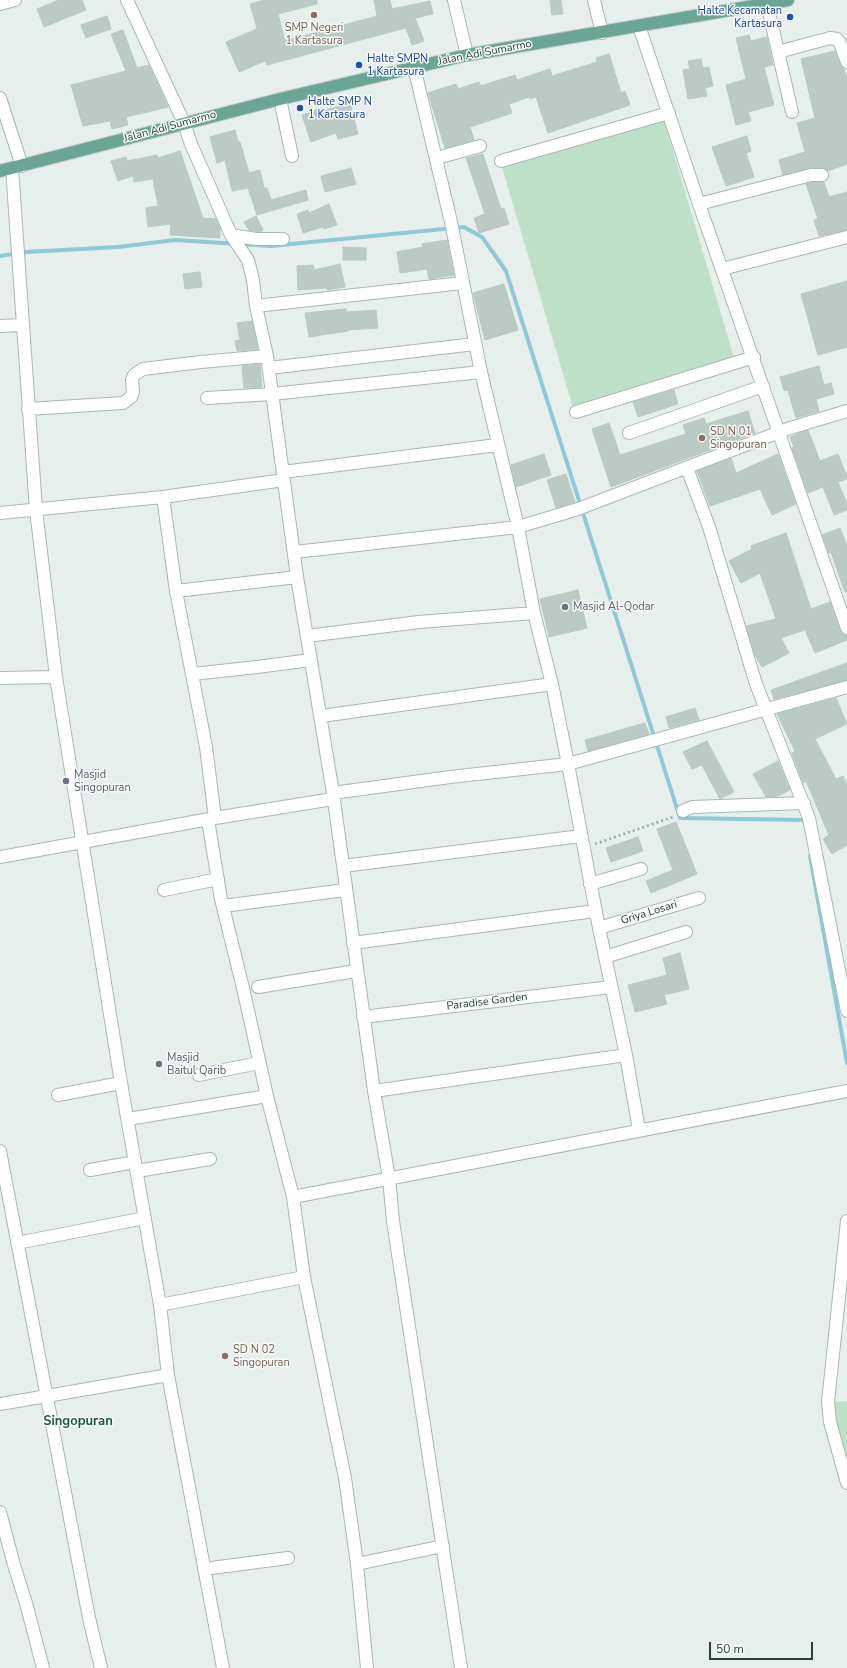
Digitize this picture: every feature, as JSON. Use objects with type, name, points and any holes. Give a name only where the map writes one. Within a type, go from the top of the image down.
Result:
[{"type":"main road","name":"Jalan Adi Sumarmo","points":[[0,171],[280,99],[467,55],[602,33],[759,3],[788,0]]},
{"type":"street","points":[[0,4],[15,0]]},
{"type":"street","points":[[127,0],[184,123],[191,144],[236,241],[248,260],[253,280],[256,306],[269,368],[283,476],[295,552],[297,577],[321,716],[343,866],[356,971],[389,1178],[393,1221],[461,1668]]},
{"type":"street","points":[[454,0],[467,55]]},
{"type":"street","points":[[594,0],[602,33]]},
{"type":"street","points":[[759,3],[778,52],[792,112]]},
{"type":"street","points":[[639,26],[699,204],[754,357],[847,628]]},
{"type":"street","points":[[778,52],[830,38],[837,39],[847,62]]},
{"type":"street","points":[[414,67],[437,158],[481,372],[497,445],[518,526],[534,613],[552,684],[595,911],[626,1055],[639,1130]]},
{"type":"street","points":[[0,98],[17,167],[22,325],[28,409],[36,510],[56,677],[121,1083],[160,1306],[168,1375],[223,1668]]},
{"type":"street","points":[[280,99],[292,156]]},
{"type":"street","points":[[501,161],[669,112]]},
{"type":"street","points":[[437,158],[480,146]]},
{"type":"street","points":[[699,204],[811,175],[822,175]]},
{"type":"street","points":[[722,269],[847,237]]},
{"type":"street","points":[[236,241],[283,239]]},
{"type":"street","points":[[256,306],[462,283]]},
{"type":"street","points":[[0,326],[22,325]]},
{"type":"street","points":[[269,368],[475,344]]},
{"type":"street","points":[[28,409],[123,403],[131,397],[133,392],[132,380],[134,375],[143,369],[267,356]]},
{"type":"street","points":[[576,412],[754,357]]},
{"type":"street","points":[[207,398],[272,394],[481,372]]},
{"type":"street","points":[[629,433],[763,386]]},
{"type":"street","points":[[295,552],[518,526],[578,509],[779,433],[847,411]]},
{"type":"street","points":[[0,513],[163,497],[283,476],[497,445]]},
{"type":"street","points":[[687,468],[709,527],[766,710],[804,803],[818,861],[847,1011]]},
{"type":"street","points":[[163,497],[176,591],[206,746],[218,879],[259,1063],[293,1197],[304,1277],[344,1470],[357,1564],[367,1668]]},
{"type":"street","points":[[176,591],[297,577]]},
{"type":"street","points":[[307,636],[419,622],[534,613]]},
{"type":"street","points":[[193,674],[311,660]]},
{"type":"street","points":[[0,678],[56,677]]},
{"type":"street","points":[[321,716],[552,684]]},
{"type":"street","points":[[0,857],[333,796],[450,777],[568,764],[847,687]]},
{"type":"street","points":[[678,814],[692,807],[804,803]]},
{"type":"street","points":[[343,866],[582,842]]},
{"type":"street","points":[[590,884],[641,869]]},
{"type":"street","points":[[164,890],[218,879]]},
{"type":"street","points":[[223,906],[345,890]]},
{"type":"street","name":"Griya Losari","points":[[599,928],[699,898]]},
{"type":"street","points":[[353,943],[595,911]]},
{"type":"street","points":[[605,957],[686,932]]},
{"type":"street","points":[[258,987],[356,971]]},
{"type":"street","name":"Paradise Garden","points":[[363,1017],[611,987]]},
{"type":"street","points":[[374,1091],[626,1055]]},
{"type":"street","points":[[199,1075],[259,1063]]},
{"type":"street","points":[[58,1095],[121,1083]]},
{"type":"street","points":[[293,1197],[847,1090]]},
{"type":"street","points":[[128,1119],[267,1096]]},
{"type":"street","points":[[0,1151],[2,1175],[17,1242],[89,1618],[101,1668]]},
{"type":"street","points":[[90,1170],[210,1159]]},
{"type":"street","points":[[17,1242],[145,1218]]},
{"type":"street","points":[[847,1221],[828,1402],[830,1422],[847,1483]]},
{"type":"street","points":[[160,1306],[304,1277]]},
{"type":"street","points":[[0,1404],[168,1375]]},
{"type":"street","points":[[0,1512],[43,1668]]},
{"type":"street","points":[[357,1564],[443,1546]]},
{"type":"street","points":[[204,1569],[288,1558]]},
{"type":"path","points":[[582,842],[678,814]]},
{"type":"green space","points":[[663,117],[735,361],[573,408],[501,164]]},
{"type":"green space","points":[[847,1401],[847,1457],[840,1437],[832,1402]]},
{"type":"building","points":[[59,0],[82,0],[86,10],[44,27],[37,9]]},
{"type":"building","points":[[264,0],[317,0],[317,4],[278,14],[285,41],[377,16],[374,0],[390,0],[392,9],[430,1],[433,14],[415,18],[424,41],[412,45],[406,28],[267,65],[265,61],[239,72],[226,42],[257,29],[250,4]]},
{"type":"building","points":[[550,0],[561,0],[563,14],[552,15]]},
{"type":"building","points":[[107,16],[111,29],[86,38],[81,25]]},
{"type":"building","points":[[123,30],[137,68],[149,65],[168,107],[126,117],[128,125],[112,129],[110,121],[83,126],[71,85],[126,71],[111,34]]},
{"type":"building","points":[[749,35],[751,41],[767,37],[773,65],[764,67],[774,105],[748,112],[751,121],[736,125],[726,85],[746,79],[736,38]]},
{"type":"building","points":[[835,51],[847,79],[847,164],[828,171],[822,168],[811,168],[783,175],[779,160],[805,152],[797,123],[815,118],[801,59]]},
{"type":"building","points":[[609,54],[621,93],[625,91],[630,105],[548,133],[536,97],[530,99],[529,97],[509,104],[512,113],[470,127],[474,140],[445,148],[428,93],[456,84],[458,89],[479,82],[481,86],[515,75],[517,80],[550,69],[552,76],[597,62],[596,58]]},
{"type":"building","points":[[701,59],[703,68],[709,67],[713,86],[705,88],[707,96],[688,99],[683,70],[690,69],[688,61]]},
{"type":"building","points":[[350,103],[358,134],[338,139],[336,133],[311,142],[302,115],[321,108],[322,111]]},
{"type":"building","points":[[235,130],[249,173],[260,170],[264,188],[267,188],[271,200],[306,190],[308,200],[257,215],[248,188],[232,191],[225,160],[217,163],[210,137]]},
{"type":"building","points":[[747,136],[751,151],[746,153],[754,177],[726,186],[712,147]]},
{"type":"building","points":[[180,151],[203,218],[216,219],[220,229],[220,238],[170,235],[171,224],[148,227],[146,208],[158,206],[153,179],[134,182],[133,176],[118,181],[111,161],[126,157],[127,161],[157,155],[158,158]]},
{"type":"building","points":[[483,154],[501,209],[504,208],[509,224],[479,233],[474,218],[485,214],[466,158]]},
{"type":"building","points":[[351,168],[356,184],[325,192],[321,176]]},
{"type":"building","points":[[812,182],[824,182],[829,197],[847,192],[847,230],[819,236],[814,220],[818,219],[806,184]]},
{"type":"building","points":[[329,204],[337,225],[324,229],[323,227],[303,233],[297,214],[308,210],[309,213]]},
{"type":"building","points":[[256,216],[263,230],[260,232],[249,230],[244,222]]},
{"type":"building","points":[[447,240],[454,275],[429,279],[427,269],[400,273],[397,252],[423,247],[422,244]]},
{"type":"building","points":[[343,247],[366,248],[366,260],[343,260]]},
{"type":"building","points":[[340,264],[345,287],[327,290],[327,288],[298,290],[297,266],[313,265],[314,270]]},
{"type":"building","points":[[200,272],[202,287],[185,289],[183,274]]},
{"type":"building","points":[[847,281],[847,347],[818,355],[801,294]]},
{"type":"building","points":[[504,284],[518,330],[485,340],[473,293]]},
{"type":"building","points":[[346,309],[346,312],[376,310],[378,328],[348,330],[309,337],[305,313]]},
{"type":"building","points":[[252,321],[258,349],[237,351],[235,341],[240,340],[237,323]]},
{"type":"building","points":[[260,364],[262,387],[244,388],[242,366]]},
{"type":"building","points":[[819,366],[824,385],[831,383],[834,394],[816,399],[819,411],[796,418],[788,390],[784,391],[780,377]]},
{"type":"building","points":[[674,390],[678,404],[638,417],[633,402]]},
{"type":"building","points":[[748,411],[755,433],[611,487],[592,429],[609,423],[620,455],[686,434],[683,425],[704,418],[706,424]]},
{"type":"building","points":[[808,430],[820,461],[838,454],[847,477],[847,479],[838,482],[847,504],[847,510],[834,515],[823,487],[808,493],[792,448],[794,447],[790,437]]},
{"type":"building","points":[[544,454],[551,475],[516,487],[511,465]]},
{"type":"building","points":[[778,454],[796,504],[772,515],[760,489],[710,506],[697,471],[731,458],[736,473]]},
{"type":"building","points":[[566,474],[575,502],[556,508],[547,480]]},
{"type":"building","points":[[840,528],[847,546],[847,592],[845,592],[831,552],[829,553],[822,535]]},
{"type":"building","points":[[786,533],[811,609],[830,602],[840,630],[842,634],[847,635],[847,640],[815,653],[805,630],[781,638],[789,653],[762,667],[755,655],[746,626],[776,619],[760,573],[741,583],[729,561],[752,549],[751,546]]},
{"type":"building","points":[[578,590],[587,628],[549,637],[540,599]]},
{"type":"building","points":[[847,663],[847,680],[774,699],[771,690]]},
{"type":"building","points":[[836,698],[847,724],[815,739],[836,779],[843,776],[847,785],[847,845],[832,854],[823,839],[829,835],[806,781],[803,783],[792,753],[795,751],[777,714]]},
{"type":"building","points":[[695,708],[699,720],[669,728],[666,717]]},
{"type":"building","points":[[645,723],[649,734],[588,751],[585,740]]},
{"type":"building","points":[[707,741],[734,792],[720,799],[702,765],[692,769],[683,752]]},
{"type":"building","points":[[778,761],[790,790],[778,796],[766,797],[753,774]]},
{"type":"building","points":[[676,822],[697,874],[651,893],[646,881],[673,870],[657,829]]},
{"type":"building","points":[[638,837],[643,851],[611,862],[606,848]]},
{"type":"building","points":[[680,953],[689,989],[664,995],[667,1004],[635,1012],[628,985],[667,975],[663,958]]},
{"type":"waterway","points":[[0,256],[26,252],[118,247],[175,240],[271,246],[464,227],[482,237],[506,271],[680,818],[804,820],[805,824]]},
{"type":"waterway","points":[[810,856],[847,1063]]},
{"type":"place","name":"SMP Negeri 1 Kartasura","points":[[314,15]]},
{"type":"place","name":"Halte Kecamatan Kartasura","points":[[790,17]]},
{"type":"place","name":"Halte SMPN 1 Kartasura","points":[[359,65]]},
{"type":"place","name":"Halte SMP N 1 Kartasura","points":[[300,108]]},
{"type":"place","name":"SD N 01 Singopuran","points":[[702,438]]},
{"type":"place","name":"Masjid Al-Qodar","points":[[565,607]]},
{"type":"place","name":"Masjid Singopuran","points":[[66,781]]},
{"type":"place","name":"Masjid Baitul Qarib","points":[[159,1064]]},
{"type":"place","name":"SD N 02 Singopuran","points":[[225,1356]]},
{"type":"district","name":"Singopuran","points":[[78,1422]]}]
